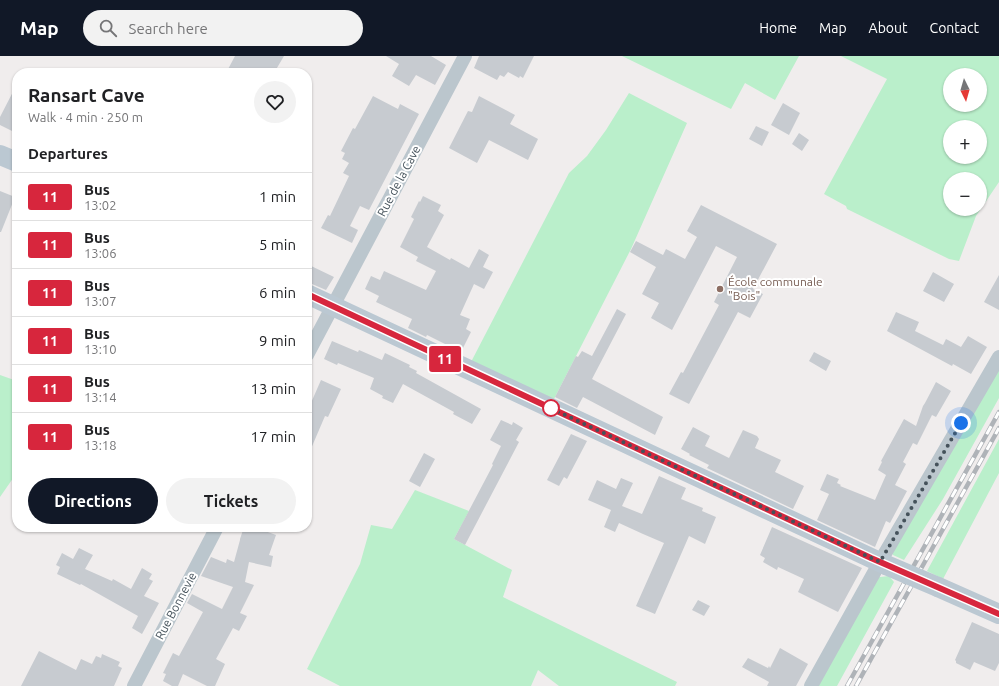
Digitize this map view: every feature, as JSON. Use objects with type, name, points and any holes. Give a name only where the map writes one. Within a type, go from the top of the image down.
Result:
[{"type":"street","name":"Rue de la Cave","points":[[332,306],[465,56]]},
{"type":"street","points":[[0,155],[12,160]]},
{"type":"street","points":[[312,296],[883,564],[999,614]]},
{"type":"street","points":[[312,344],[332,306]]},
{"type":"street","points":[[811,686],[883,564],[999,357]]},
{"type":"street","name":"Rue Bonnevie","points":[[134,686],[214,532]]},
{"type":"green space","points":[[622,56],[799,56],[775,100],[745,83],[731,109]]},
{"type":"green space","points":[[841,56],[999,56],[999,182],[987,200],[987,172],[943,172],[943,216],[976,216],[959,261],[949,259],[847,209],[846,206],[824,194],[887,79]]},
{"type":"green space","points":[[629,93],[687,123],[631,249],[554,399],[471,362],[569,173],[587,156],[606,130]]},
{"type":"green space","points":[[999,358],[999,398],[943,499],[904,560],[893,555],[889,546]]},
{"type":"green space","points":[[0,375],[12,379],[12,480],[0,497]]},
{"type":"green space","points":[[999,439],[999,473],[943,579],[927,571]]},
{"type":"green space","points":[[415,490],[469,511],[454,539],[512,570],[503,597],[677,682],[675,686],[559,686],[538,670],[531,686],[340,686],[307,669],[360,564],[371,525],[392,529]]},
{"type":"green space","points":[[889,576],[894,582],[837,686],[815,686],[871,578]]},
{"type":"building","points":[[235,56],[284,56],[277,68],[229,68]]},
{"type":"building","points":[[386,56],[431,56],[446,65],[435,85],[416,75],[409,86],[392,76],[399,64]]},
{"type":"building","points":[[479,56],[534,56],[523,78],[520,76],[519,78],[508,72],[504,77],[500,75],[497,80],[474,68]]},
{"type":"building","points":[[12,94],[12,131],[0,125],[0,117]]},
{"type":"building","points":[[373,96],[398,109],[400,104],[419,114],[369,210],[360,206],[350,226],[358,230],[352,243],[321,228],[328,215],[330,216],[349,176],[343,173],[349,163],[342,159],[345,153],[341,151]]},
{"type":"building","points":[[479,96],[515,115],[510,124],[538,139],[528,160],[489,140],[477,163],[449,148],[468,111],[472,112]]},
{"type":"building","points":[[783,103],[800,113],[789,135],[771,125]]},
{"type":"building","points":[[756,126],[769,132],[762,146],[749,139]]},
{"type":"building","points":[[799,133],[809,140],[802,151],[792,144]]},
{"type":"building","points":[[0,191],[12,196],[12,204],[0,232]]},
{"type":"building","points":[[423,196],[441,205],[438,211],[444,215],[427,247],[450,260],[451,258],[469,268],[479,249],[489,255],[483,267],[493,272],[484,289],[474,284],[460,315],[470,319],[466,329],[471,332],[461,352],[427,335],[426,337],[408,328],[412,319],[376,302],[379,296],[365,289],[371,276],[380,280],[384,271],[426,290],[436,271],[416,261],[418,257],[400,247],[414,219],[411,217]]},
{"type":"building","points":[[701,205],[777,244],[753,289],[763,294],[750,318],[738,312],[689,404],[669,394],[681,372],[683,373],[719,305],[714,302],[737,257],[716,246],[672,330],[651,318],[659,303],[642,294],[656,267],[630,252],[636,241],[663,255],[666,249],[685,259],[697,237],[687,231]]},
{"type":"building","points":[[312,266],[334,277],[326,290],[312,284]]},
{"type":"building","points":[[933,272],[954,284],[944,302],[923,291]]},
{"type":"building","points":[[999,275],[999,310],[984,302]]},
{"type":"building","points":[[617,309],[626,314],[592,379],[663,417],[655,435],[583,397],[577,408],[555,397],[576,356],[578,357],[582,351],[592,356]]},
{"type":"building","points":[[896,312],[919,322],[915,331],[943,345],[946,339],[961,347],[968,336],[987,347],[971,374],[953,364],[952,366],[887,331]]},
{"type":"building","points":[[332,341],[382,360],[385,353],[410,365],[409,367],[417,371],[416,373],[481,409],[472,424],[453,414],[454,412],[403,384],[393,403],[382,398],[383,396],[370,389],[374,378],[338,363],[337,365],[324,359]]},
{"type":"building","points":[[814,352],[831,361],[826,371],[809,361]]},
{"type":"building","points":[[321,380],[341,389],[328,417],[325,416],[312,446],[312,401]]},
{"type":"building","points":[[936,382],[951,391],[936,417],[932,415],[917,445],[913,443],[903,462],[906,464],[895,485],[907,491],[890,523],[886,521],[875,547],[817,520],[829,494],[820,490],[827,474],[839,479],[837,483],[841,485],[840,486],[875,500],[886,475],[878,470],[882,462],[881,461],[904,419],[916,426],[923,406]]},
{"type":"building","points":[[501,420],[512,425],[513,422],[523,428],[516,440],[519,442],[465,545],[454,539],[493,465],[492,464],[501,446],[490,440]]},
{"type":"building","points":[[693,427],[710,436],[705,446],[729,458],[743,430],[757,436],[759,439],[755,448],[781,460],[775,472],[804,486],[793,509],[707,468],[709,465],[689,455],[690,454],[681,449]]},
{"type":"building","points":[[571,434],[587,441],[567,479],[564,477],[559,486],[547,480]]},
{"type":"building","points":[[424,453],[435,459],[420,487],[409,481]]},
{"type":"building","points":[[659,476],[686,488],[681,499],[703,508],[702,511],[716,517],[705,544],[689,536],[655,614],[636,606],[664,543],[619,523],[615,532],[604,527],[611,510],[588,500],[597,480],[616,489],[621,478],[633,483],[622,506],[642,514]]},
{"type":"building","points":[[772,527],[862,568],[838,612],[798,592],[804,579],[778,567],[777,570],[763,562],[765,558],[760,555]]},
{"type":"building","points":[[242,532],[268,532],[276,535],[269,555],[273,556],[271,567],[249,562],[245,582],[254,585],[240,613],[247,616],[239,631],[233,628],[216,659],[225,664],[215,686],[207,686],[183,674],[178,686],[172,686],[163,681],[166,674],[163,673],[173,653],[179,656],[203,612],[187,603],[192,594],[222,609],[233,587],[201,576],[211,557],[226,563],[227,559],[234,562]]},
{"type":"building","points":[[79,548],[93,555],[85,569],[112,581],[113,579],[131,589],[142,568],[152,574],[149,579],[153,581],[144,596],[159,603],[142,634],[132,628],[138,616],[81,584],[80,585],[57,574],[60,567],[56,565],[62,553],[73,559]]},
{"type":"building","points":[[698,600],[710,606],[704,616],[692,610]]},
{"type":"building","points":[[972,622],[999,634],[999,663],[995,671],[974,662],[970,670],[956,663],[955,660]]},
{"type":"building","points":[[780,648],[808,664],[796,686],[767,686],[769,682],[742,667],[748,658],[768,668],[769,666],[770,668]]},
{"type":"building","points":[[39,651],[76,670],[81,659],[92,664],[96,656],[101,658],[102,654],[120,662],[118,666],[122,668],[114,686],[21,686]]},
{"type":"railway","points":[[847,686],[999,412]]},
{"type":"railway","points":[[856,686],[999,428]]},
{"type":"bus line","name":"11","points":[[312,296],[871,558],[999,614]]},
{"type":"place","name":"École communale \"Bois\"","points":[[720,289]]},
{"type":"route","points":[[551,408],[548,407],[880,562],[961,423]]}]
